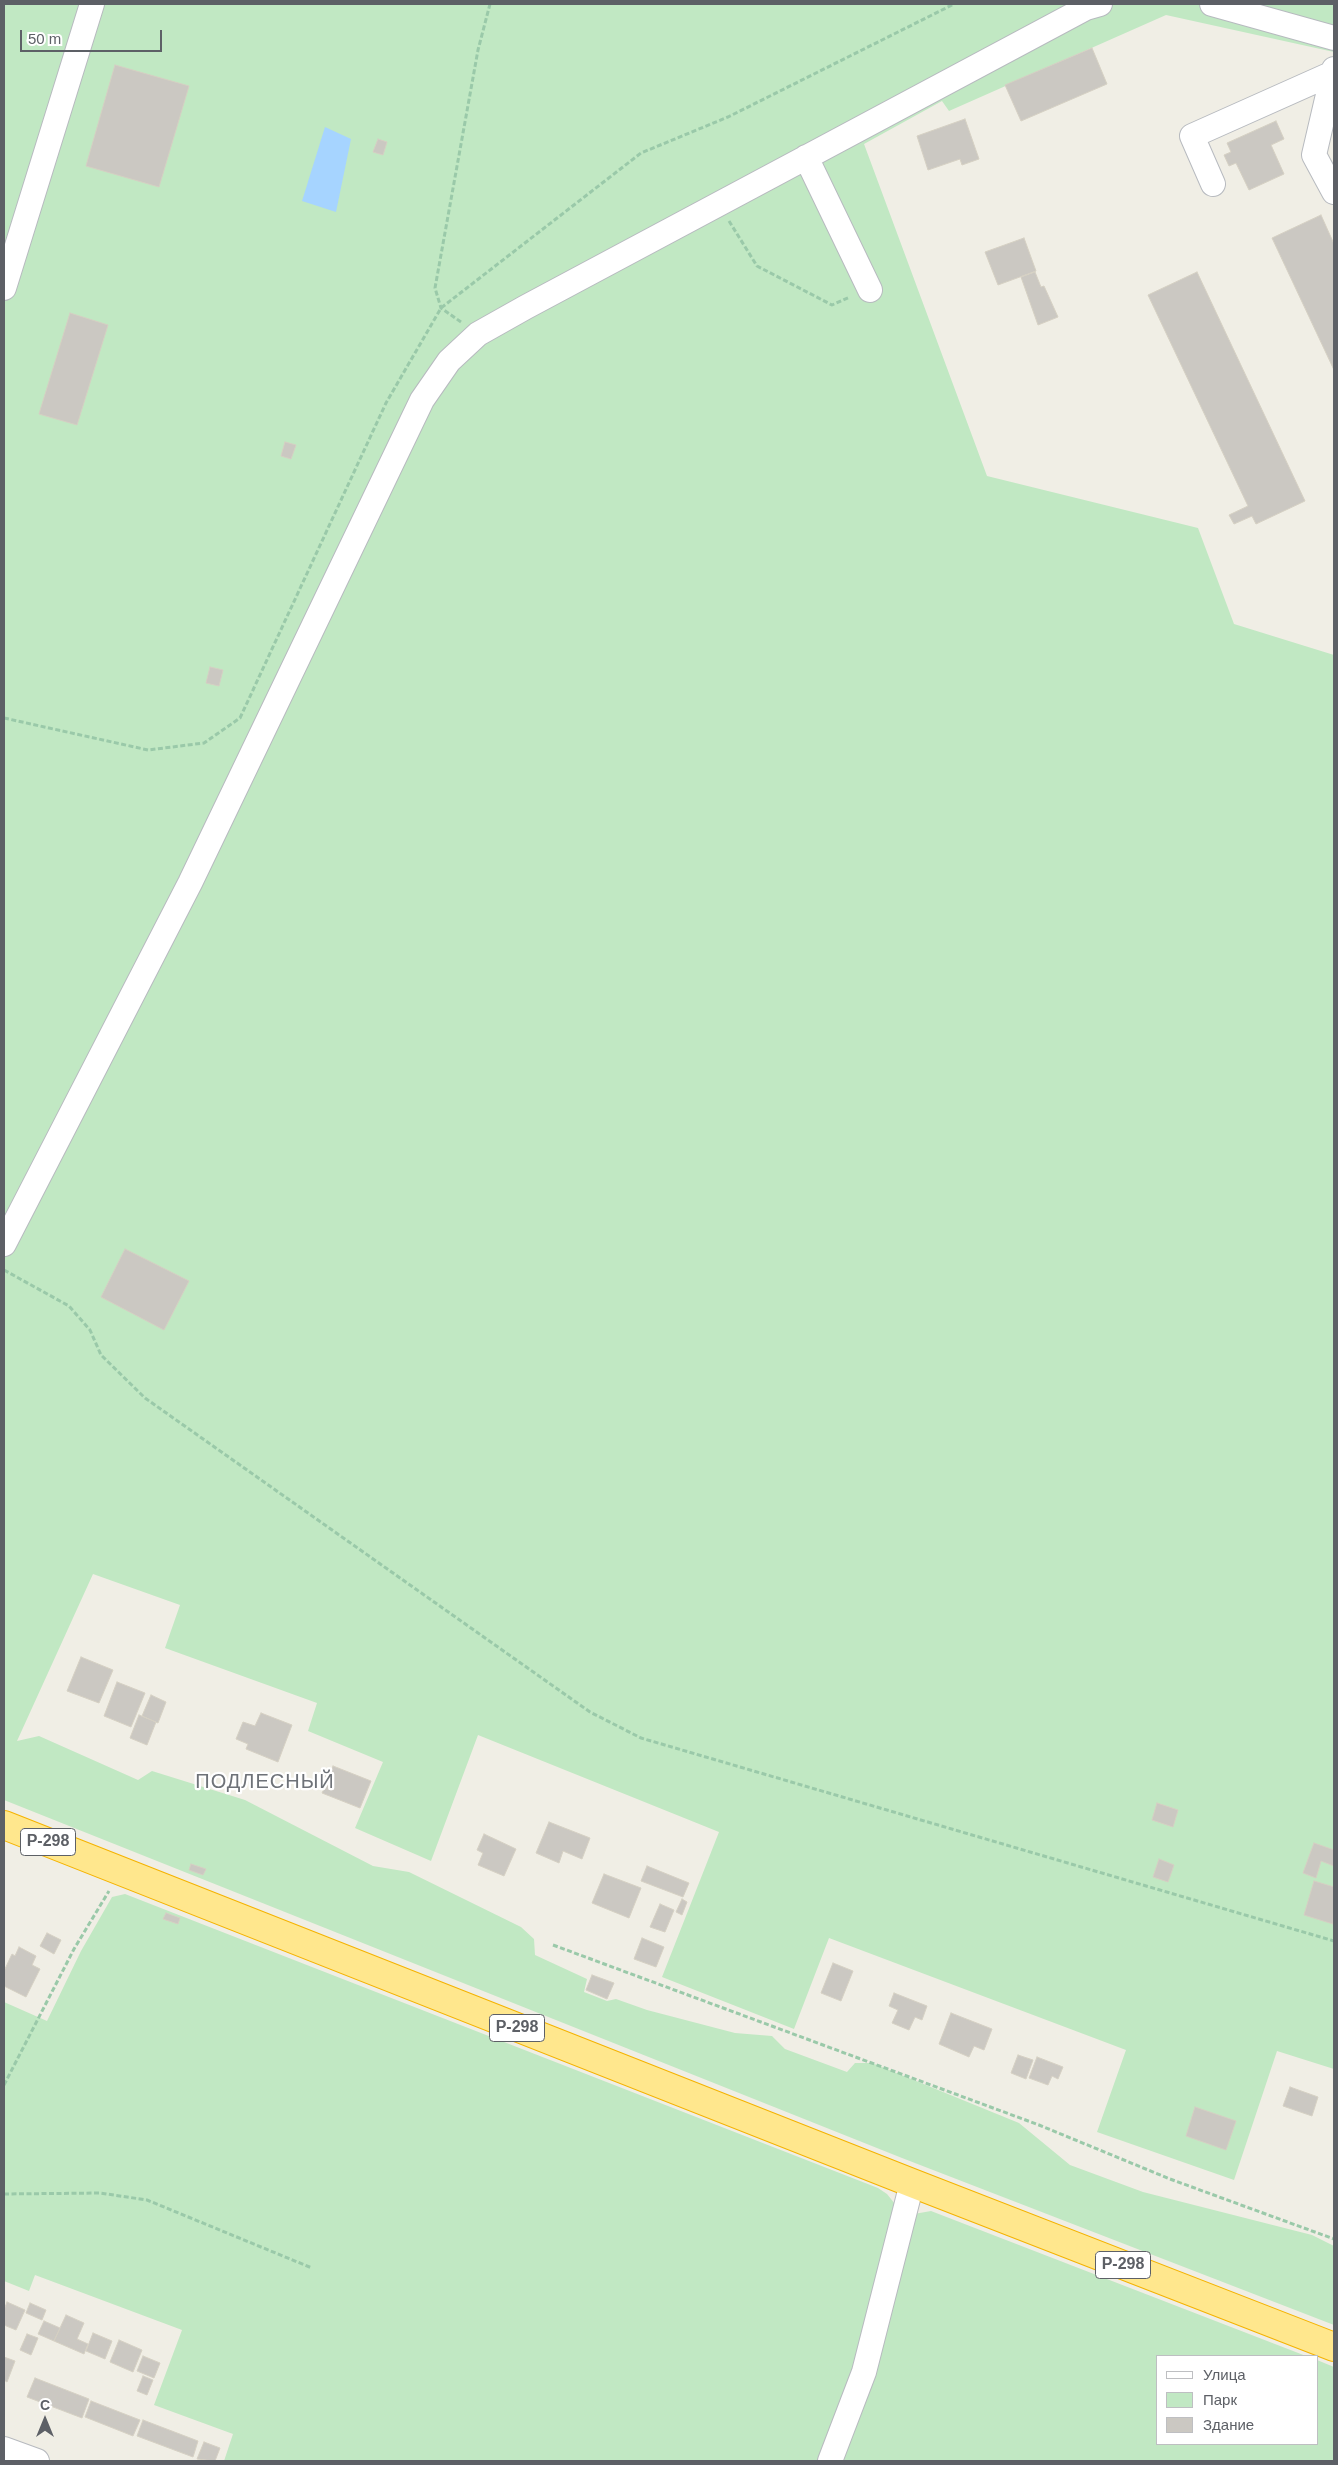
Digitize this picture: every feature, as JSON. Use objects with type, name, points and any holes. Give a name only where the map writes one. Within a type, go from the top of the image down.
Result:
[{"type":"highway","name":"Р-298","points":[[4,1825],[912,2183],[1334,2347]]},
{"type":"street","points":[[4,288],[92,4]]},
{"type":"street","points":[[4,1244],[190,882],[422,400],[449,361],[478,334],[1086,8],[1100,4]]},
{"type":"street","points":[[1212,4],[1334,38]]},
{"type":"street","points":[[1213,184],[1192,136],[1334,71]]},
{"type":"street","points":[[1334,71],[1314,155],[1334,192]]},
{"type":"street","points":[[806,157],[870,290]]},
{"type":"street","points":[[830,2461],[864,2372],[912,2183]]},
{"type":"street","points":[[4,2449],[37,2461]]},
{"type":"path","points":[[478,334],[441,308],[435,288],[478,50],[490,4]]},
{"type":"path","points":[[718,204],[757,266],[832,305],[870,290]]},
{"type":"path","points":[[4,1270],[69,1306],[90,1330],[101,1355],[145,1398],[590,1712],[624,1730],[650,1741],[1334,1941]]},
{"type":"path","points":[[4,2085],[74,1949],[122,1872]]},
{"type":"path","points":[[553,1946],[1039,2125],[1170,2179],[1334,2239]]},
{"type":"path","points":[[4,2194],[100,2193],[147,2200],[312,2268]]},
{"type":"green space","points":[[4,4],[1334,4],[1334,52],[1166,15],[949,111],[942,101],[864,144],[987,476],[1198,528],[1234,624],[1334,655],[1334,2069],[1277,2051],[1234,2180],[1097,2132],[1126,2050],[829,1938],[794,2029],[662,1977],[719,1832],[478,1735],[431,1861],[355,1828],[383,1762],[308,1731],[317,1703],[165,1648],[180,1605],[93,1574],[17,1741],[39,1736],[138,1780],[152,1771],[245,1800],[373,1866],[409,1872],[521,1927],[534,1939],[535,1955],[587,1979],[584,1992],[607,2001],[616,1999],[647,2010],[735,2033],[772,2036],[785,2049],[847,2072],[855,2063],[872,2063],[1019,2123],[1070,2165],[1143,2192],[1312,2235],[1334,2246],[1334,2325],[902,2158],[4,1800]]},
{"type":"green space","points":[[125,1894],[878,2188],[887,2194],[895,2204],[857,2368],[821,2461],[224,2461],[233,2434],[154,2405],[182,2330],[35,2275],[29,2291],[4,2281],[4,2002],[47,2021],[81,1951],[112,1897]]},
{"type":"green space","points":[[931,2211],[1303,2355],[1156,2355],[1156,2445],[1318,2445],[1318,2360],[1334,2367],[1334,2461],[839,2461],[914,2214]]},
{"type":"water","points":[[325,127],[351,139],[336,212],[302,201]]},
{"type":"building","points":[[1092,48],[1107,84],[1021,121],[1005,85]]},
{"type":"building","points":[[115,65],[189,86],[159,187],[86,166]]},
{"type":"building","points":[[965,119],[979,159],[962,165],[960,159],[928,170],[917,136]]},
{"type":"building","points":[[1276,121],[1284,139],[1271,145],[1284,174],[1249,190],[1236,163],[1229,166],[1224,155],[1231,152],[1227,143]]},
{"type":"building","points":[[378,139],[387,142],[383,155],[373,152]]},
{"type":"building","points":[[1321,215],[1334,244],[1334,370],[1272,238]]},
{"type":"building","points":[[1024,238],[1036,271],[998,285],[985,252]]},
{"type":"building","points":[[1035,272],[1041,287],[1044,286],[1058,317],[1038,325],[1021,277]]},
{"type":"building","points":[[1197,272],[1305,501],[1256,524],[1252,516],[1234,524],[1229,515],[1248,506],[1148,295]]},
{"type":"building","points":[[70,313],[108,325],[77,425],[39,414]]},
{"type":"building","points":[[285,442],[296,445],[291,459],[281,456]]},
{"type":"building","points":[[210,667],[223,670],[219,686],[206,683]]},
{"type":"building","points":[[125,1249],[189,1281],[164,1330],[101,1297]]},
{"type":"building","points":[[81,1657],[113,1670],[99,1703],[67,1691]]},
{"type":"building","points":[[117,1682],[145,1693],[131,1727],[104,1716]]},
{"type":"building","points":[[151,1695],[166,1702],[158,1723],[142,1716]]},
{"type":"building","points":[[261,1713],[292,1725],[278,1762],[246,1749],[248,1744],[236,1739],[243,1722],[255,1726]]},
{"type":"building","points":[[139,1715],[156,1722],[147,1745],[130,1738]]},
{"type":"building","points":[[333,1766],[371,1781],[360,1808],[322,1793],[326,1785],[322,1783],[326,1773],[330,1774]]},
{"type":"building","points":[[1157,1803],[1178,1810],[1173,1827],[1152,1820]]},
{"type":"building","points":[[549,1822],[590,1838],[582,1859],[563,1851],[559,1863],[536,1853]]},
{"type":"building","points":[[484,1834],[516,1849],[504,1876],[478,1865],[483,1853],[477,1850]]},
{"type":"building","points":[[1314,1843],[1334,1850],[1334,1866],[1321,1861],[1316,1878],[1303,1873]]},
{"type":"building","points":[[1159,1859],[1174,1865],[1168,1882],[1153,1877]]},
{"type":"building","points":[[191,1864],[206,1869],[203,1875],[189,1870]]},
{"type":"building","points":[[647,1866],[689,1883],[683,1897],[641,1881]]},
{"type":"building","points":[[604,1874],[641,1888],[629,1918],[592,1903]]},
{"type":"building","points":[[1314,1881],[1334,1887],[1333,1924],[1304,1915]]},
{"type":"building","points":[[682,1899],[687,1902],[682,1915],[676,1912]]},
{"type":"building","points":[[660,1904],[674,1910],[665,1932],[650,1927]]},
{"type":"building","points":[[166,1913],[180,1918],[178,1924],[163,1919]]},
{"type":"building","points":[[47,1933],[61,1940],[54,1954],[40,1946]]},
{"type":"building","points":[[642,1938],[664,1947],[656,1967],[634,1959]]},
{"type":"building","points":[[19,1947],[36,1956],[32,1965],[40,1969],[26,1997],[4,1986],[4,1971],[12,1954],[15,1956]]},
{"type":"building","points":[[833,1963],[853,1971],[841,2001],[821,1993]]},
{"type":"building","points":[[592,1975],[614,1983],[607,1999],[586,1990]]},
{"type":"building","points":[[894,1993],[927,2006],[922,2020],[915,2017],[909,2030],[892,2023],[898,2010],[889,2006]]},
{"type":"building","points":[[951,2013],[992,2029],[984,2050],[974,2046],[969,2057],[939,2044]]},
{"type":"building","points":[[1018,2055],[1033,2060],[1026,2079],[1011,2073]]},
{"type":"building","points":[[1037,2057],[1063,2067],[1058,2079],[1052,2076],[1048,2085],[1029,2078]]},
{"type":"building","points":[[1290,2087],[1318,2097],[1312,2116],[1283,2106]]},
{"type":"building","points":[[1195,2107],[1236,2121],[1226,2150],[1186,2136]]},
{"type":"building","points":[[7,2302],[25,2310],[16,2330],[4,2325],[4,2310]]},
{"type":"building","points":[[30,2303],[46,2310],[42,2320],[26,2313]]},
{"type":"building","points":[[66,2315],[84,2323],[77,2339],[88,2344],[84,2354],[54,2341]]},
{"type":"building","points":[[44,2321],[60,2328],[54,2341],[38,2334]]},
{"type":"building","points":[[93,2333],[112,2341],[105,2359],[86,2351]]},
{"type":"building","points":[[27,2334],[38,2338],[31,2355],[20,2350]]},
{"type":"building","points":[[119,2340],[142,2350],[133,2372],[110,2362]]},
{"type":"building","points":[[143,2356],[160,2363],[154,2378],[137,2371]]},
{"type":"building","points":[[4,2357],[15,2361],[7,2382],[4,2380]]},
{"type":"building","points":[[143,2376],[153,2380],[147,2395],[137,2391]]},
{"type":"building","points":[[35,2378],[89,2399],[82,2418],[27,2397]]},
{"type":"building","points":[[91,2401],[140,2420],[133,2436],[85,2417]]},
{"type":"building","points":[[143,2420],[198,2441],[193,2457],[137,2436]]},
{"type":"building","points":[[204,2442],[220,2448],[215,2461],[197,2459]]},
{"type":"district","name":"ПОДЛЕСНЫЙ","points":[[265,1782]]}]
